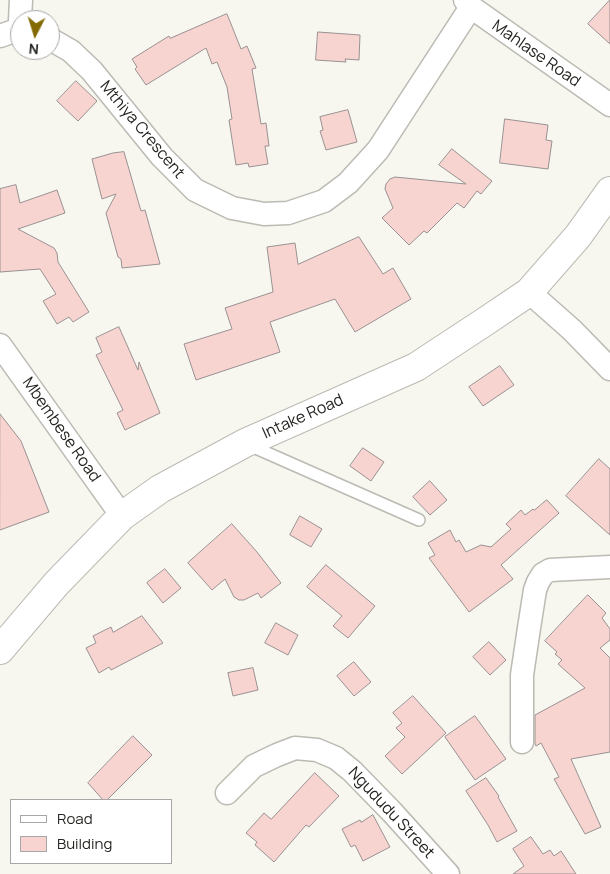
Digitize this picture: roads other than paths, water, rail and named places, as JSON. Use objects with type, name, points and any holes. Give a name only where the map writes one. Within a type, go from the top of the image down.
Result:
[{"type":"street","name":"Mthiya Crescent","points":[[60,44],[71,51],[92,71],[162,157],[195,190],[232,208],[264,214],[288,212],[324,201],[348,183],[378,150],[468,4]]},
{"type":"street","name":"Mahlase Road","points":[[468,4],[610,106]]},
{"type":"street","name":"Intake Road","points":[[0,650],[56,584],[122,516],[160,489],[245,443],[416,367],[529,292],[578,236],[610,192]]},
{"type":"street","points":[[529,292],[572,330],[610,369]]},
{"type":"street","name":"Mbembese Road","points":[[0,345],[122,516]]},
{"type":"street","points":[[522,742],[522,675],[535,590],[538,582],[543,574],[550,570],[610,568]]},
{"type":"street","name":"Ngududu Street","points":[[227,793],[254,766],[277,755],[295,748],[317,750],[336,758],[352,770],[448,874]]},
{"type":"lane","points":[[245,443],[419,520]]}]
